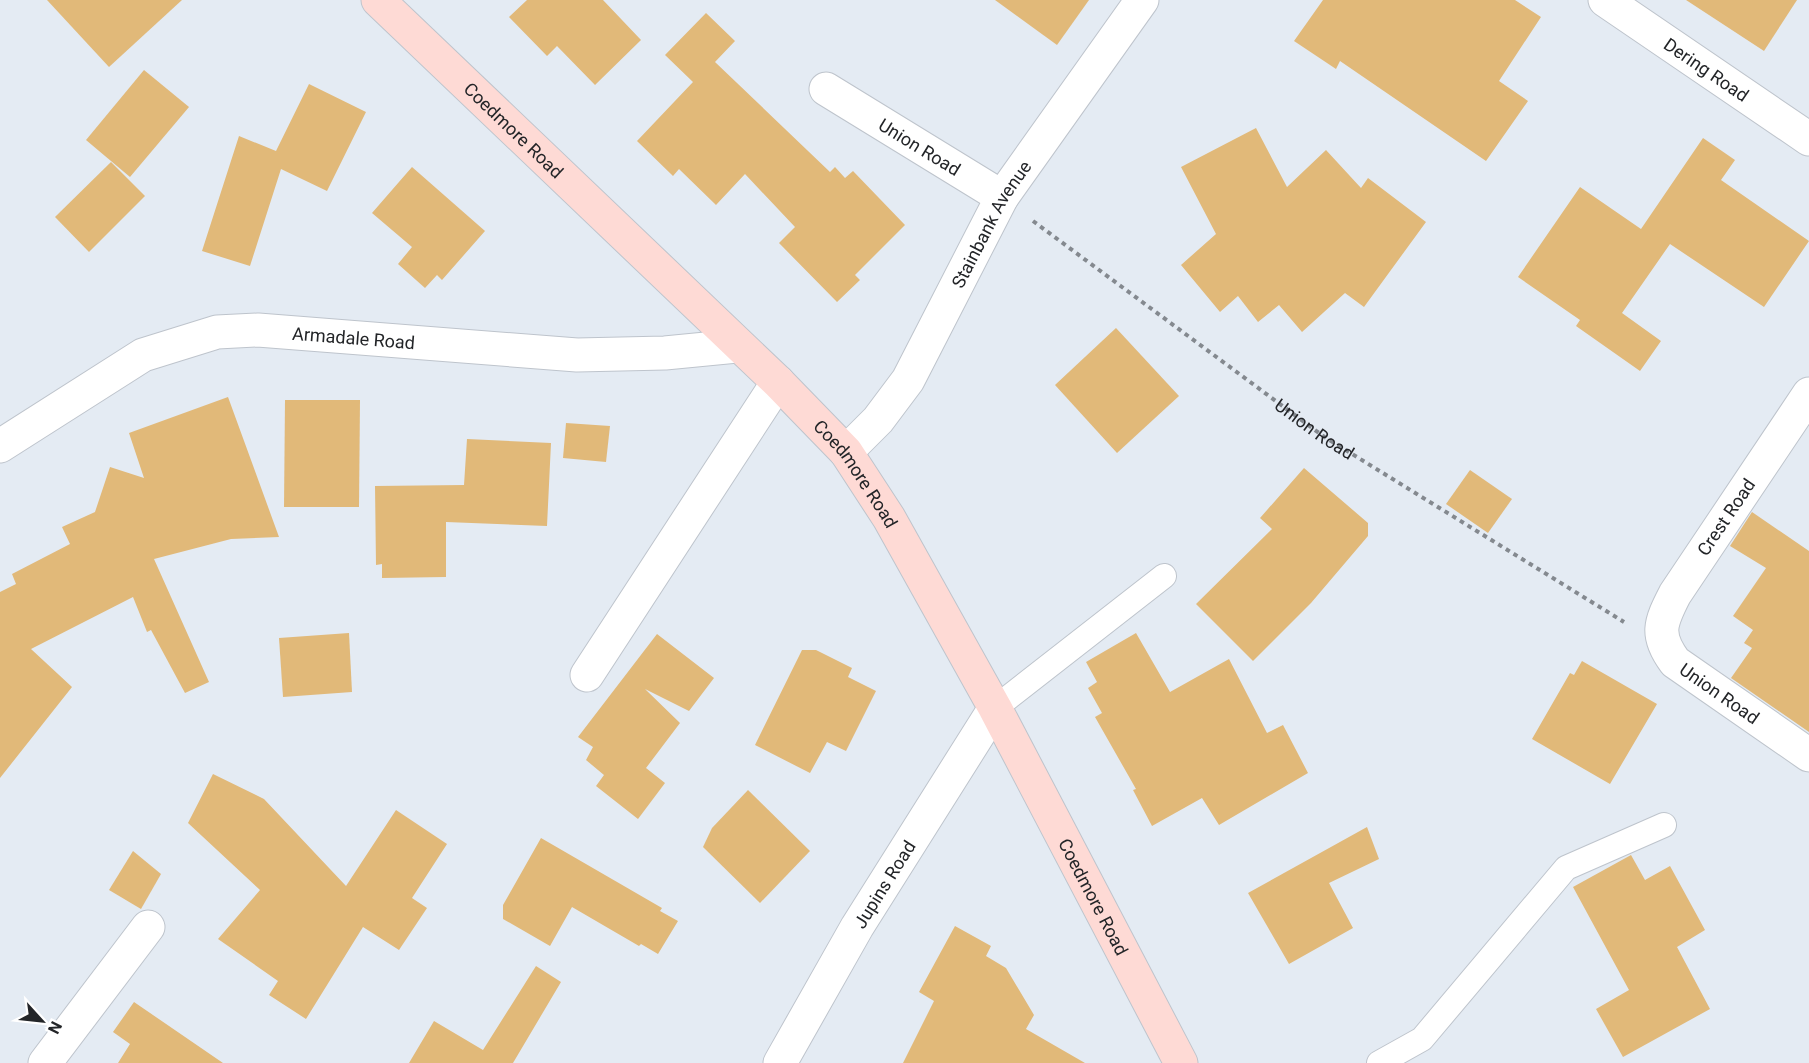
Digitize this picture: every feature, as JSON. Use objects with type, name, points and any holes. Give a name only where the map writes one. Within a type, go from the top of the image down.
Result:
[{"type":"street","name":"Coedmore Road","points":[[378,0],[737,346],[778,382],[846,452],[890,518],[994,708],[1181,1063]]},
{"type":"street","name":"Stainbank Avenue","points":[[846,452],[878,420],[908,380],[1002,197],[1142,0]]},
{"type":"street","name":"Dering Road","points":[[1605,0],[1809,139]]},
{"type":"street","name":"Union Road","points":[[826,89],[1002,197]]},
{"type":"street","name":"Armadale Road","points":[[0,446],[143,356],[217,332],[258,330],[577,355],[665,353],[737,346]]},
{"type":"street","points":[[587,675],[778,382]]},
{"type":"street","name":"Crest Road","points":[[1663,646],[1660,630],[1675,594],[1809,394]]},
{"type":"street","name":"Union Road","points":[[1663,646],[1675,662],[1809,755]]},
{"type":"street","name":"Jupins Road","points":[[780,1063],[857,927],[994,708]]},
{"type":"street","points":[[45,1063],[148,927]]},
{"type":"lane","points":[[994,708],[1164,576]]},
{"type":"lane","points":[[1379,1063],[1422,1039],[1566,868],[1664,825]]},
{"type":"path","name":"Union Road","points":[[1002,197],[1323,436],[1663,646]]},
{"type":"building","points":[[47,0],[182,0],[109,67]]},
{"type":"building","points":[[527,0],[603,0],[641,40],[595,85],[557,46],[547,56],[509,17]]},
{"type":"building","points":[[995,0],[1089,0],[1057,45]]},
{"type":"building","points":[[1323,0],[1515,0],[1541,17],[1499,81],[1528,101],[1486,161],[1340,61],[1336,69],[1294,41]]},
{"type":"building","points":[[1686,0],[1797,0],[1764,51]]},
{"type":"building","points":[[706,13],[735,41],[715,62],[830,172],[835,167],[845,178],[853,171],[905,225],[855,275],[860,280],[837,302],[779,243],[795,227],[745,174],[716,205],[679,169],[673,176],[637,141],[693,82],[665,55]]},
{"type":"building","points":[[144,70],[189,107],[130,177],[86,140]]},
{"type":"building","points":[[309,84],[366,112],[327,191],[281,169],[250,266],[202,251],[239,136],[276,151]]},
{"type":"building","points":[[1256,128],[1287,187],[1326,150],[1361,188],[1368,178],[1426,222],[1364,307],[1345,293],[1302,332],[1279,305],[1258,322],[1238,296],[1220,312],[1181,265],[1216,234],[1181,167]]},
{"type":"building","points":[[1703,138],[1735,160],[1721,180],[1809,241],[1764,307],[1670,244],[1622,313],[1661,341],[1640,371],[1576,326],[1580,320],[1518,277],[1580,187],[1641,229]]},
{"type":"building","points":[[111,162],[145,196],[89,252],[55,217]]},
{"type":"building","points":[[412,167],[485,231],[442,280],[437,275],[425,288],[398,264],[412,247],[372,213]]},
{"type":"building","points":[[1116,328],[1179,396],[1117,453],[1055,385]]},
{"type":"building","points":[[228,397],[279,537],[231,539],[154,559],[209,682],[185,693],[151,630],[147,632],[133,597],[31,649],[72,687],[0,778],[0,592],[16,584],[12,574],[70,544],[62,527],[95,512],[110,467],[144,478],[129,433]]},
{"type":"building","points":[[285,400],[360,400],[359,507],[284,507]]},
{"type":"building","points":[[566,423],[610,426],[606,462],[563,458]]},
{"type":"building","points":[[467,439],[551,443],[547,526],[446,522],[446,577],[382,578],[382,564],[376,565],[375,486],[464,485]]},
{"type":"building","points":[[1304,468],[1368,523],[1368,536],[1311,603],[1253,661],[1196,604],[1272,529],[1260,518]]},
{"type":"building","points":[[1470,470],[1512,499],[1488,533],[1446,504]]},
{"type":"building","points":[[1752,512],[1809,551],[1809,732],[1731,678],[1752,648],[1744,643],[1753,630],[1733,616],[1766,568],[1730,546]]},
{"type":"building","points":[[349,633],[352,692],[283,697],[279,638]]},
{"type":"building","points":[[1136,633],[1170,692],[1229,659],[1267,733],[1283,725],[1308,773],[1219,825],[1202,798],[1152,826],[1133,790],[1136,789],[1095,717],[1102,713],[1088,688],[1097,682],[1086,662]]},
{"type":"building","points":[[657,634],[714,678],[689,711],[645,689],[680,723],[646,768],[665,783],[638,819],[596,786],[604,775],[586,760],[593,747],[578,737]]},
{"type":"building","points":[[802,650],[816,650],[852,668],[848,677],[876,691],[846,751],[827,742],[810,773],[755,745]]},
{"type":"building","points":[[1582,661],[1657,704],[1610,784],[1532,739],[1570,673],[1574,675]]},
{"type":"building","points":[[213,774],[264,799],[346,886],[396,810],[447,844],[412,898],[427,908],[399,950],[363,927],[306,1019],[269,995],[278,981],[218,939],[260,890],[188,823]]},
{"type":"building","points":[[748,790],[810,851],[760,903],[703,847],[712,828]]},
{"type":"building","points":[[1367,827],[1379,859],[1329,883],[1353,928],[1289,964],[1248,893]]},
{"type":"building","points":[[541,838],[662,908],[660,911],[678,921],[658,954],[641,944],[639,946],[572,907],[550,946],[503,919],[503,905]]},
{"type":"building","points":[[133,851],[161,874],[141,909],[109,890]]},
{"type":"building","points":[[1631,855],[1645,880],[1670,866],[1705,930],[1677,947],[1710,1009],[1623,1057],[1596,1009],[1629,990],[1573,887]]},
{"type":"building","points":[[955,926],[991,946],[986,956],[1006,968],[1034,1015],[1026,1029],[1085,1063],[903,1063],[934,1001],[919,992]]},
{"type":"building","points":[[536,966],[561,982],[513,1063],[409,1063],[434,1021],[483,1050]]},
{"type":"building","points":[[134,1002],[223,1063],[118,1063],[130,1044],[113,1032]]}]
